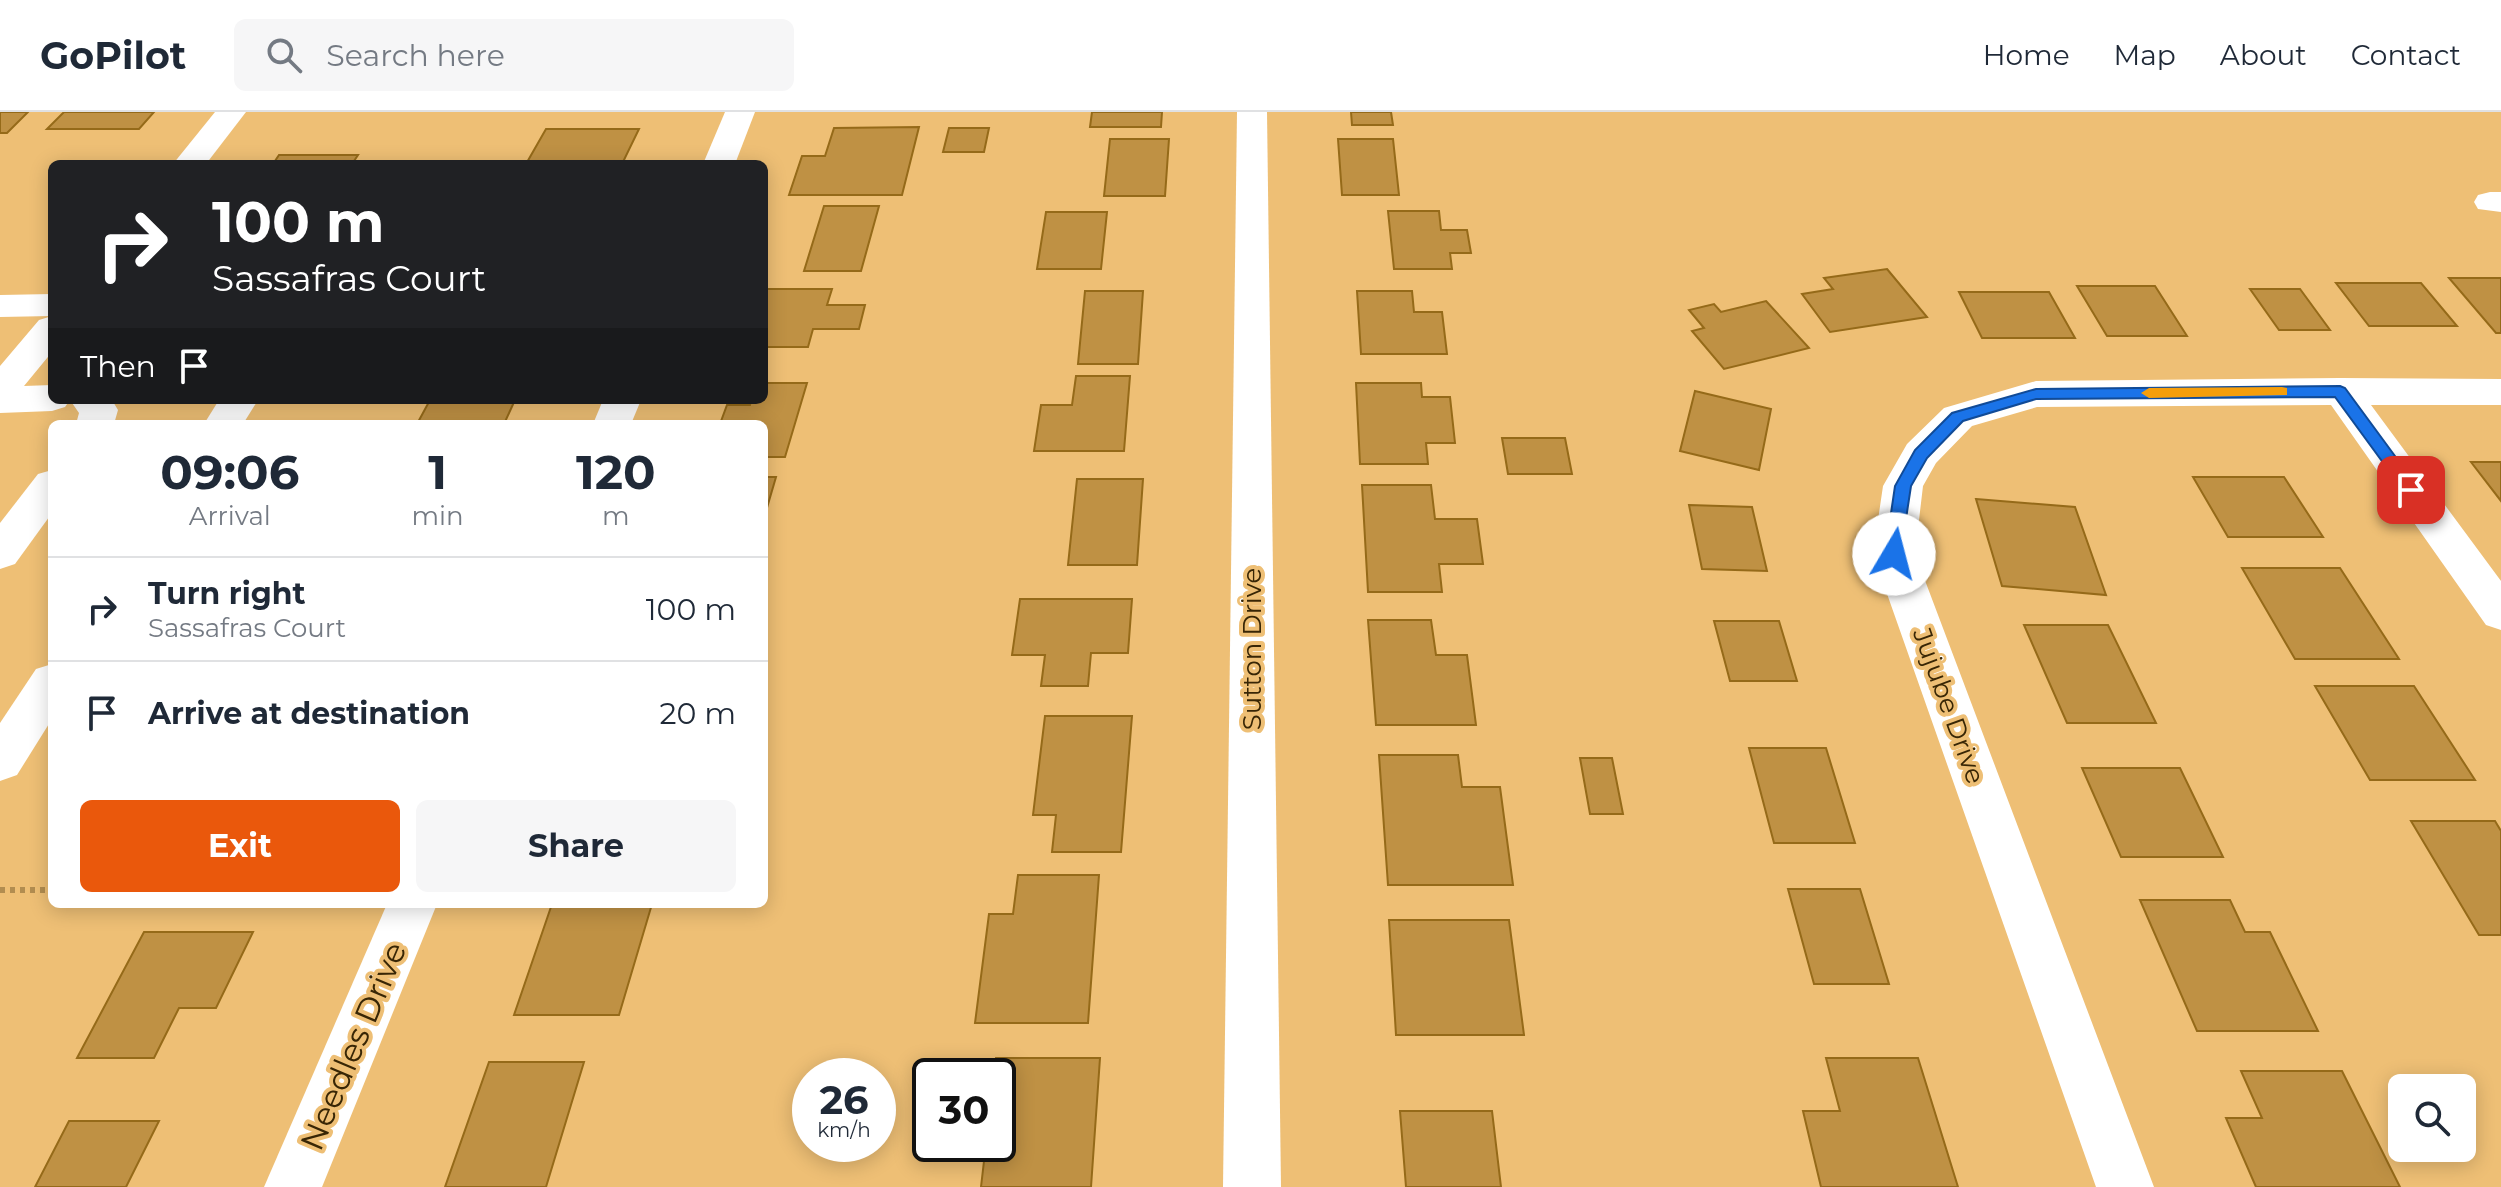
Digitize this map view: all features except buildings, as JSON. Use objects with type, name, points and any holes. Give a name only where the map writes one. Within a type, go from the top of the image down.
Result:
[{"type":"street","points":[[192,160],[231,112]]},
{"type":"street","points":[[721,160],[740,112]]},
{"type":"street","name":"Sutton Drive","points":[[1252,112],[1252,1187]]},
{"type":"street","points":[[0,306],[48,305]]},
{"type":"street","points":[[0,391],[48,333]]},
{"type":"street","points":[[2340,391],[2501,613]]},
{"type":"street","name":"Jujube Drive","points":[[2125,1187],[1894,554],[1903,486],[1921,454],[1958,417],[2036,394],[2501,392]]},
{"type":"street","points":[[0,400],[48,398]]},
{"type":"street","points":[[0,553],[48,489]]},
{"type":"street","points":[[0,761],[48,688]]},
{"type":"street","name":"Needles Drive","points":[[293,1187],[410,908]]},
{"type":"path","points":[[0,890],[48,890]]},
{"type":"slow traffic","points":[[2149,393],[2282,392]]},
{"type":"route","points":[[1894,554],[1903,486],[1921,454],[1958,417],[2036,394],[2340,391],[2411,490]]}]
